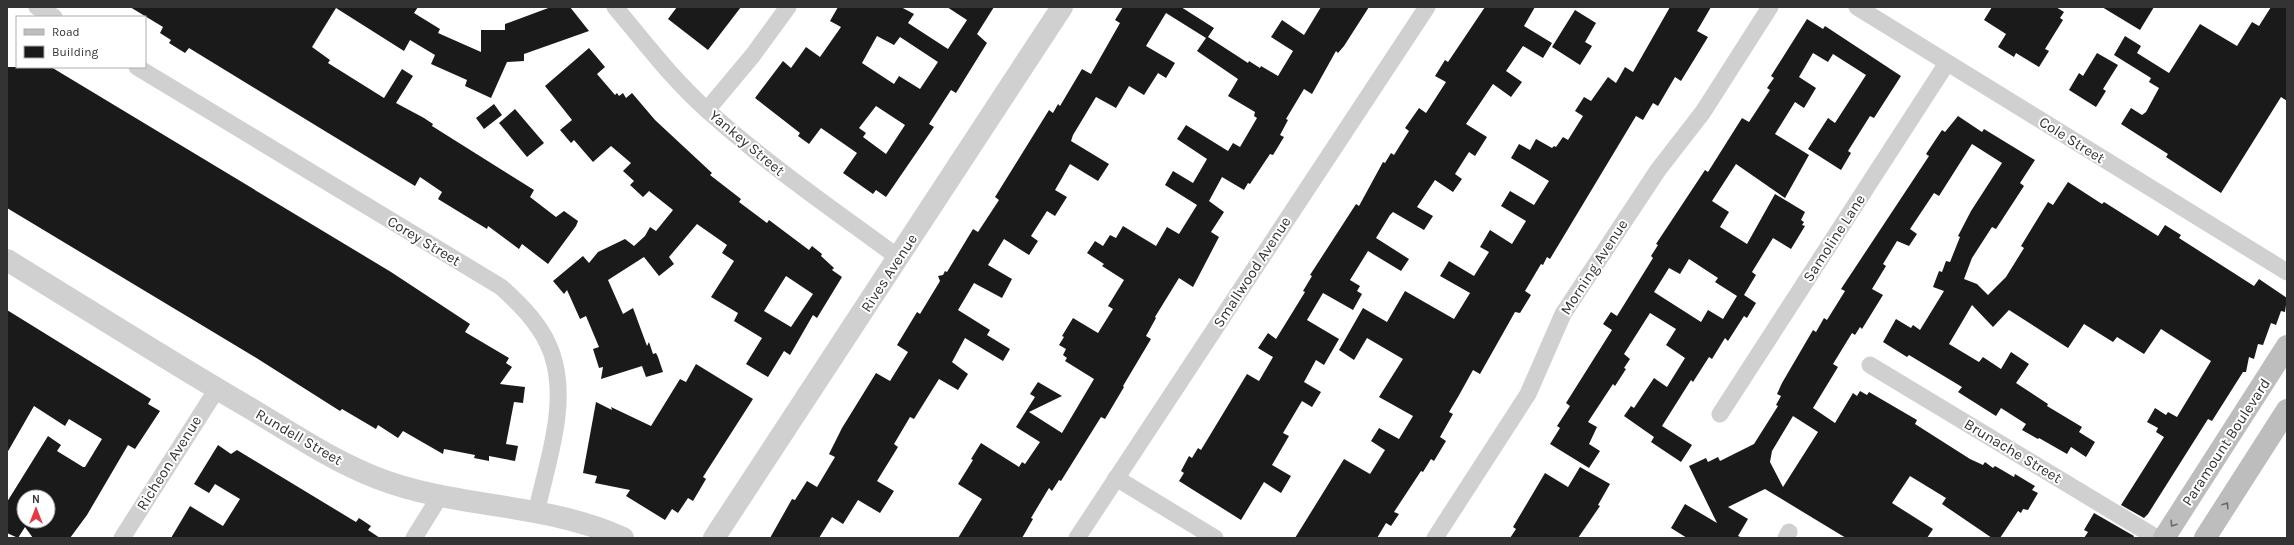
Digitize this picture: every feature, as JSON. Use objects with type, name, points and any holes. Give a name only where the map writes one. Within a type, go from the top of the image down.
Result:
[{"type":"main road","name":"Paramount Boulevard","points":[[2164,538],[2286,349]]},
{"type":"main road","points":[[2205,538],[2287,410]]},
{"type":"street","points":[[37,7],[52,16]]},
{"type":"street","name":"Yankey Street","points":[[615,7],[671,75],[707,110],[789,179],[899,258]]},
{"type":"street","points":[[707,110],[753,55],[788,7]]},
{"type":"street","name":"Rives Avenue","points":[[714,538],[899,258],[1062,7]]},
{"type":"street","name":"Smallwood Avenue","points":[[1077,538],[1428,7]]},
{"type":"street","name":"Morning Avenue","points":[[1435,538],[1528,394],[1563,314],[1658,170],[1703,112],[1770,7]]},
{"type":"street","name":"Cole Street","points":[[1857,7],[2287,272]]},
{"type":"street","name":"Samoline Lane","points":[[1720,414],[1947,63]]},
{"type":"street","name":"Corey Street","points":[[139,68],[501,287],[522,306],[540,329],[552,354],[558,381],[556,419],[536,512]]},
{"type":"street","name":"Rundell Street","points":[[7,260],[217,389],[344,462],[400,486],[440,496],[536,512],[578,521],[623,538]]},
{"type":"street","name":"Brunache Street","points":[[1870,365],[2157,538]]},
{"type":"street","name":"Richeon Avenue","points":[[122,538],[217,389]]},
{"type":"street","points":[[1116,478],[1215,538]]},
{"type":"street","points":[[414,538],[440,496]]},
{"type":"building","points":[[130,7],[418,7],[414,13],[440,29],[438,33],[481,52],[481,30],[505,30],[505,24],[551,7],[570,7],[589,31],[524,54],[524,61],[507,62],[491,98],[465,86],[467,80],[431,64],[435,55],[410,40],[404,51],[336,8],[312,47],[330,60],[328,63],[384,98],[402,69],[413,76],[396,103],[424,118],[433,124],[432,126],[534,190],[530,197],[556,217],[564,211],[578,221],[576,226],[548,264],[522,244],[519,249],[488,226],[487,229],[438,199],[442,192],[420,177],[415,186],[189,48],[185,53],[169,43],[171,40],[160,33],[163,27]]},
{"type":"building","points":[[677,7],[741,7],[708,50],[668,19]]},
{"type":"building","points":[[838,7],[901,7],[914,14],[908,23],[948,49],[967,20],[947,7],[994,7],[977,34],[987,43],[956,93],[951,90],[929,124],[934,127],[886,197],[876,190],[873,194],[843,173],[857,153],[821,128],[809,144],[798,136],[800,133],[755,98],[783,61],[791,68],[806,47],[820,57],[841,27],[830,21]],"holes":[[[877,36],[894,45],[900,37],[938,62],[920,89],[899,76],[894,84],[862,63]],[[876,106],[905,125],[886,154],[863,137],[866,133],[859,128]]]},
{"type":"building","points":[[1123,7],[1181,7],[1214,28],[1208,37],[1248,63],[1249,61],[1260,68],[1261,66],[1278,76],[1293,51],[1271,37],[1282,20],[1304,35],[1321,7],[1369,7],[1344,46],[1338,53],[1336,51],[1312,94],[1304,89],[1286,119],[1288,120],[1280,135],[1284,137],[1273,155],[1270,154],[1250,184],[1248,183],[1244,190],[1222,177],[1209,201],[1224,212],[1211,232],[1219,237],[1193,287],[1179,278],[1155,317],[1156,318],[1146,336],[1151,339],[1105,419],[1101,417],[1061,481],[1059,480],[1052,491],[1049,488],[1031,518],[1033,519],[1022,538],[958,538],[982,499],[958,484],[973,460],[971,459],[981,443],[1019,467],[1022,462],[1025,464],[1040,442],[1016,427],[1035,397],[1030,394],[1038,382],[1062,396],[1029,412],[1062,433],[1094,379],[1065,361],[1067,358],[1063,355],[1066,349],[1059,345],[1064,337],[1062,336],[1073,318],[1098,333],[1113,309],[1108,306],[1124,280],[1102,266],[1104,264],[1087,253],[1095,241],[1103,246],[1110,235],[1116,238],[1123,226],[1156,246],[1167,227],[1179,234],[1197,205],[1165,185],[1173,171],[1193,183],[1207,159],[1177,139],[1186,125],[1228,151],[1233,143],[1240,147],[1257,118],[1254,116],[1255,112],[1228,96],[1238,79],[1197,51],[1206,38],[1166,13],[1146,46],[1175,63],[1166,78],[1158,73],[1144,95],[1129,86],[1116,108],[1096,97],[1073,135],[1071,141],[1109,164],[1098,181],[1070,164],[1055,190],[1067,197],[1055,216],[1047,211],[1031,236],[1038,241],[1029,255],[1004,239],[988,265],[1012,279],[1002,298],[974,283],[958,310],[990,330],[987,335],[1010,349],[1003,361],[965,338],[952,362],[968,374],[958,390],[939,379],[914,419],[910,417],[894,444],[898,447],[877,481],[894,491],[880,513],[858,500],[843,524],[832,517],[819,538],[770,538],[792,499],[795,500],[807,481],[817,487],[835,457],[829,454],[842,428],[876,373],[890,381],[908,352],[897,345],[917,312],[920,314],[940,281],[938,276],[943,275],[945,271],[947,272],[973,229],[978,232],[999,200],[995,197],[1049,110],[1053,113],[1058,104],[1060,106],[1082,69],[1091,74],[1120,23],[1115,20]]},
{"type":"building","points":[[1485,7],[1535,7],[1524,26],[1552,43],[1543,58],[1523,46],[1506,71],[1522,82],[1511,97],[1493,84],[1466,124],[1487,137],[1475,156],[1469,152],[1455,174],[1462,179],[1453,192],[1435,180],[1417,207],[1433,216],[1424,230],[1393,212],[1390,215],[1376,238],[1409,259],[1401,271],[1368,251],[1350,280],[1360,286],[1357,291],[1362,294],[1353,310],[1323,293],[1307,320],[1339,339],[1324,365],[1316,360],[1304,382],[1321,392],[1312,407],[1302,401],[1283,433],[1289,436],[1272,465],[1291,476],[1281,493],[1264,482],[1241,520],[1179,481],[1184,473],[1181,471],[1189,456],[1192,458],[1198,448],[1201,450],[1247,374],[1259,381],[1273,357],[1258,348],[1268,333],[1276,339],[1305,292],[1303,291],[1312,276],[1310,275],[1356,204],[1359,206],[1383,162],[1385,163],[1391,153],[1394,155],[1409,131],[1405,128],[1419,108],[1426,113],[1446,82],[1435,76],[1445,60],[1448,62]]},
{"type":"building","points":[[1670,7],[1711,7],[1697,31],[1708,37],[1681,81],[1675,77],[1658,106],[1653,103],[1643,120],[1636,116],[1550,259],[1547,257],[1543,265],[1541,264],[1525,291],[1531,295],[1520,313],[1515,312],[1480,374],[1473,370],[1449,412],[1453,414],[1440,437],[1446,441],[1434,461],[1431,459],[1423,472],[1421,471],[1394,512],[1399,514],[1391,526],[1386,523],[1377,538],[1295,538],[1344,459],[1370,474],[1385,450],[1371,441],[1379,428],[1399,439],[1413,416],[1379,397],[1403,359],[1367,338],[1354,360],[1339,350],[1363,308],[1387,322],[1405,291],[1454,319],[1470,293],[1440,276],[1449,261],[1474,276],[1489,252],[1480,247],[1490,230],[1512,244],[1526,221],[1501,206],[1510,191],[1534,205],[1549,181],[1511,158],[1519,144],[1530,150],[1536,139],[1552,148],[1554,146],[1556,147],[1563,137],[1568,140],[1583,116],[1575,111],[1584,97],[1591,101],[1608,77],[1616,83],[1625,67],[1633,72]]},
{"type":"building","points":[[1992,7],[2056,7],[2064,12],[2060,18],[2063,20],[2045,49],[2049,51],[2039,67],[2016,53],[2014,57],[1998,47],[2006,34],[1984,20]]},
{"type":"building","points":[[2102,7],[2154,7],[2140,30]]},
{"type":"building","points":[[2271,7],[2287,7],[2287,101],[2281,97],[2221,193],[2166,157],[2168,154],[2121,124],[2131,108],[2142,115],[2146,112],[2159,88],[2149,82],[2151,78],[2114,55],[2125,36],[2141,46],[2137,53],[2169,73],[2200,24],[2237,46],[2252,22],[2259,26]]},
{"type":"building","points":[[1575,10],[1596,23],[1585,42],[1592,46],[1580,65],[1552,47]]},
{"type":"building","points":[[1807,19],[1823,29],[1825,26],[1901,76],[1874,118],[1870,116],[1848,151],[1851,153],[1841,170],[1808,149],[1828,118],[1835,123],[1866,75],[1833,54],[1828,62],[1813,53],[1799,77],[1816,88],[1804,108],[1795,102],[1775,134],[1809,155],[1785,198],[1736,164],[1712,201],[1729,212],[1720,227],[1747,244],[1775,194],[1805,212],[1801,220],[1804,222],[1802,225],[1805,226],[1791,249],[1773,238],[1752,272],[1756,275],[1744,295],[1756,303],[1747,318],[1744,316],[1728,341],[1725,338],[1712,359],[1709,357],[1693,382],[1691,380],[1662,426],[1692,445],[1681,462],[1651,442],[1654,437],[1624,416],[1631,406],[1634,408],[1654,378],[1667,387],[1685,358],[1666,345],[1676,329],[1650,313],[1624,354],[1630,359],[1624,368],[1626,369],[1615,386],[1613,384],[1588,422],[1597,427],[1589,444],[1600,451],[1589,468],[1550,444],[1560,428],[1557,426],[1570,406],[1566,403],[1612,330],[1603,324],[1611,312],[1617,316],[1653,258],[1651,256],[1658,245],[1656,244],[1705,170],[1708,172],[1742,118],[1749,122],[1770,90],[1767,88],[1774,78],[1771,76]],"holes":[[[1689,259],[1718,278],[1715,282],[1737,296],[1723,319],[1708,310],[1701,322],[1654,292],[1669,268],[1680,274]]]},
{"type":"building","points":[[589,48],[605,67],[597,74],[615,95],[617,93],[619,96],[623,93],[626,98],[632,93],[655,120],[712,173],[710,175],[741,199],[739,202],[767,223],[769,220],[809,250],[812,246],[822,254],[821,256],[834,268],[832,270],[842,277],[817,318],[813,315],[790,355],[784,351],[768,377],[746,364],[762,338],[734,321],[738,313],[711,297],[734,261],[722,253],[727,245],[697,224],[669,257],[674,264],[659,276],[644,257],[608,280],[623,314],[633,308],[647,346],[649,342],[653,354],[656,353],[658,357],[663,372],[646,377],[642,366],[601,379],[603,367],[599,368],[593,349],[599,347],[586,316],[580,319],[567,290],[564,294],[553,281],[583,256],[589,263],[598,252],[625,239],[634,246],[645,236],[650,227],[656,231],[673,210],[649,191],[643,197],[630,185],[634,181],[623,171],[631,163],[611,146],[593,162],[574,140],[571,143],[560,130],[572,120],[545,86]],"holes":[[[786,276],[813,294],[791,327],[764,311]]]},
{"type":"building","points":[[2097,53],[2118,65],[2103,89],[2106,91],[2096,107],[2069,90],[2079,73],[2083,76]]},
{"type":"building","points":[[7,67],[53,68],[391,272],[470,324],[465,332],[509,358],[506,363],[512,367],[500,384],[525,387],[523,403],[514,402],[506,444],[518,446],[515,461],[489,456],[489,461],[474,458],[475,455],[444,449],[443,454],[403,431],[398,438],[378,425],[376,429],[342,409],[340,411],[258,359],[7,208]]},
{"type":"building","points":[[494,104],[502,115],[484,129],[476,118]]},
{"type":"building","points":[[515,109],[544,143],[527,157],[499,123]]},
{"type":"building","points":[[1958,116],[1982,132],[1984,129],[2035,160],[2020,183],[2024,186],[1996,229],[1992,227],[1972,258],[1964,279],[1977,284],[1988,295],[2006,277],[2024,248],[2021,246],[2048,202],[2053,205],[2068,182],[2102,204],[2104,202],[2158,236],[2165,225],[2181,235],[2179,238],[2254,286],[2259,279],[2287,298],[2285,312],[2281,311],[2276,325],[2271,323],[2263,345],[2258,344],[2254,359],[2249,357],[2246,372],[2243,372],[2212,421],[2208,419],[2144,518],[2121,505],[2164,437],[2156,432],[2158,428],[2147,422],[2155,408],[2166,415],[2168,412],[2177,417],[2211,361],[2161,329],[2144,354],[2117,337],[2113,342],[2084,324],[2068,348],[2009,310],[1993,327],[1972,305],[1949,344],[1979,362],[1983,357],[2001,369],[2011,352],[2029,364],[2016,383],[2048,404],[2047,406],[2082,427],[2079,432],[2095,442],[2086,457],[2071,447],[2067,454],[2022,430],[2026,424],[2001,408],[1996,416],[1958,392],[1962,387],[1909,355],[1907,357],[1883,342],[1896,319],[1911,328],[1913,325],[1920,330],[1944,291],[1933,287],[1939,271],[1942,272],[1946,261],[1950,262],[1960,237],[1958,236],[1971,211],[2002,163],[1972,144],[1939,196],[1934,193],[1910,229],[1917,234],[1909,246],[1897,241],[1883,264],[1886,266],[1872,289],[1883,295],[1862,329],[1860,327],[1855,335],[1852,333],[1833,364],[1838,367],[1813,408],[1835,423],[1853,393],[1857,396],[1860,391],[1867,395],[1869,392],[1917,420],[1915,424],[1970,459],[1983,465],[1985,462],[1993,468],[1995,466],[2014,477],[2015,474],[2035,486],[2032,490],[2038,493],[2028,510],[2023,509],[2021,513],[2018,511],[2000,538],[1992,538],[1942,504],[1946,498],[1910,476],[1892,503],[1933,529],[1927,538],[1846,538],[1765,489],[1728,507],[1748,519],[1738,536],[1743,538],[1687,538],[1671,528],[1685,504],[1717,523],[1689,466],[1706,458],[1708,462],[1718,457],[1720,461],[1754,444],[1778,406],[1776,405],[1781,396],[1777,394],[1782,383],[1813,330],[1816,332],[1824,318],[1827,320],[1845,291],[1841,289],[1929,156],[1926,154],[1942,130],[1945,132]],"holes":[[[1793,416],[1818,432],[1783,487],[1770,462],[1772,451]]]},
{"type":"building","points":[[7,310],[151,399],[148,404],[160,411],[135,449],[128,445],[87,515],[70,538],[33,538],[26,529],[56,529],[56,489],[16,489],[16,529],[24,529],[18,538],[7,533],[7,502],[48,436],[61,445],[57,451],[83,467],[85,467],[102,439],[69,419],[65,426],[34,406],[7,453]]},
{"type":"building","points":[[696,364],[753,399],[703,477],[706,479],[693,501],[688,498],[678,513],[672,509],[665,520],[626,496],[630,490],[595,483],[597,476],[583,473],[596,402],[612,410],[611,407],[651,426],[680,379],[686,382]]},
{"type":"building","points":[[218,445],[231,454],[237,450],[356,522],[359,518],[371,526],[368,530],[380,538],[171,538],[190,506],[223,526],[240,499],[215,484],[209,493],[194,484]]},
{"type":"building","points":[[1580,467],[1610,484],[1598,505],[1600,506],[1578,538],[1510,538],[1516,529],[1513,527],[1545,473],[1568,487]]},
{"type":"building","points":[[2094,513],[2134,536],[2133,538],[2084,538],[2088,532],[2084,530]]}]
